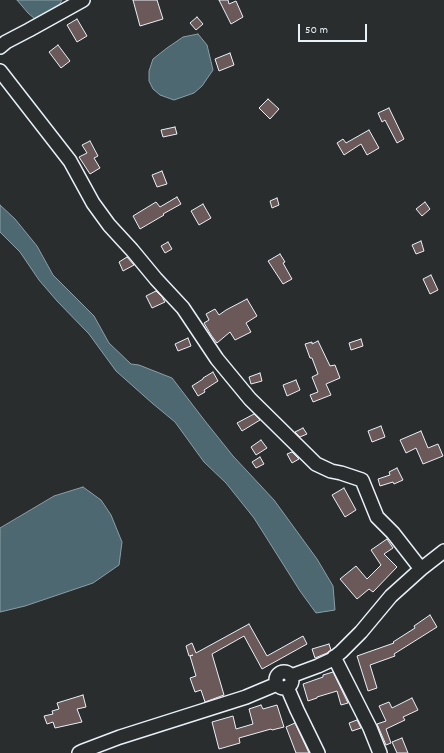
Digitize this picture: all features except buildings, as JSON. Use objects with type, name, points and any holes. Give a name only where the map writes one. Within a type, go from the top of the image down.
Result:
[{"type":"street","points":[[0,47],[6,42],[83,0]]},
{"type":"street","points":[[2,77],[70,162],[93,203],[109,225],[183,308],[217,359],[250,399],[316,464],[331,471],[362,480],[378,517],[393,533],[421,569]]},
{"type":"street","points":[[79,753],[120,737],[246,697],[285,682],[331,660],[361,632],[391,596],[444,551]]},
{"type":"street","points":[[334,657],[370,728],[380,753]]},
{"type":"street","points":[[285,682],[318,753]]},
{"type":"water","points":[[17,0],[62,0],[56,10],[44,17],[35,19]]},
{"type":"water","points":[[198,34],[207,45],[213,70],[202,86],[194,93],[174,100],[160,95],[153,89],[149,81],[149,71],[153,59],[183,37]]},
{"type":"water","points":[[0,205],[15,219],[37,246],[53,275],[94,316],[109,343],[131,364],[139,365],[172,378],[233,456],[274,500],[317,559],[333,586],[335,610],[316,613],[300,591],[254,518],[226,483],[204,462],[175,422],[116,371],[89,334],[39,280],[20,252],[0,232]]},
{"type":"water","points":[[83,487],[101,500],[111,515],[122,542],[119,565],[93,583],[25,606],[0,612],[0,528],[54,496]]}]
